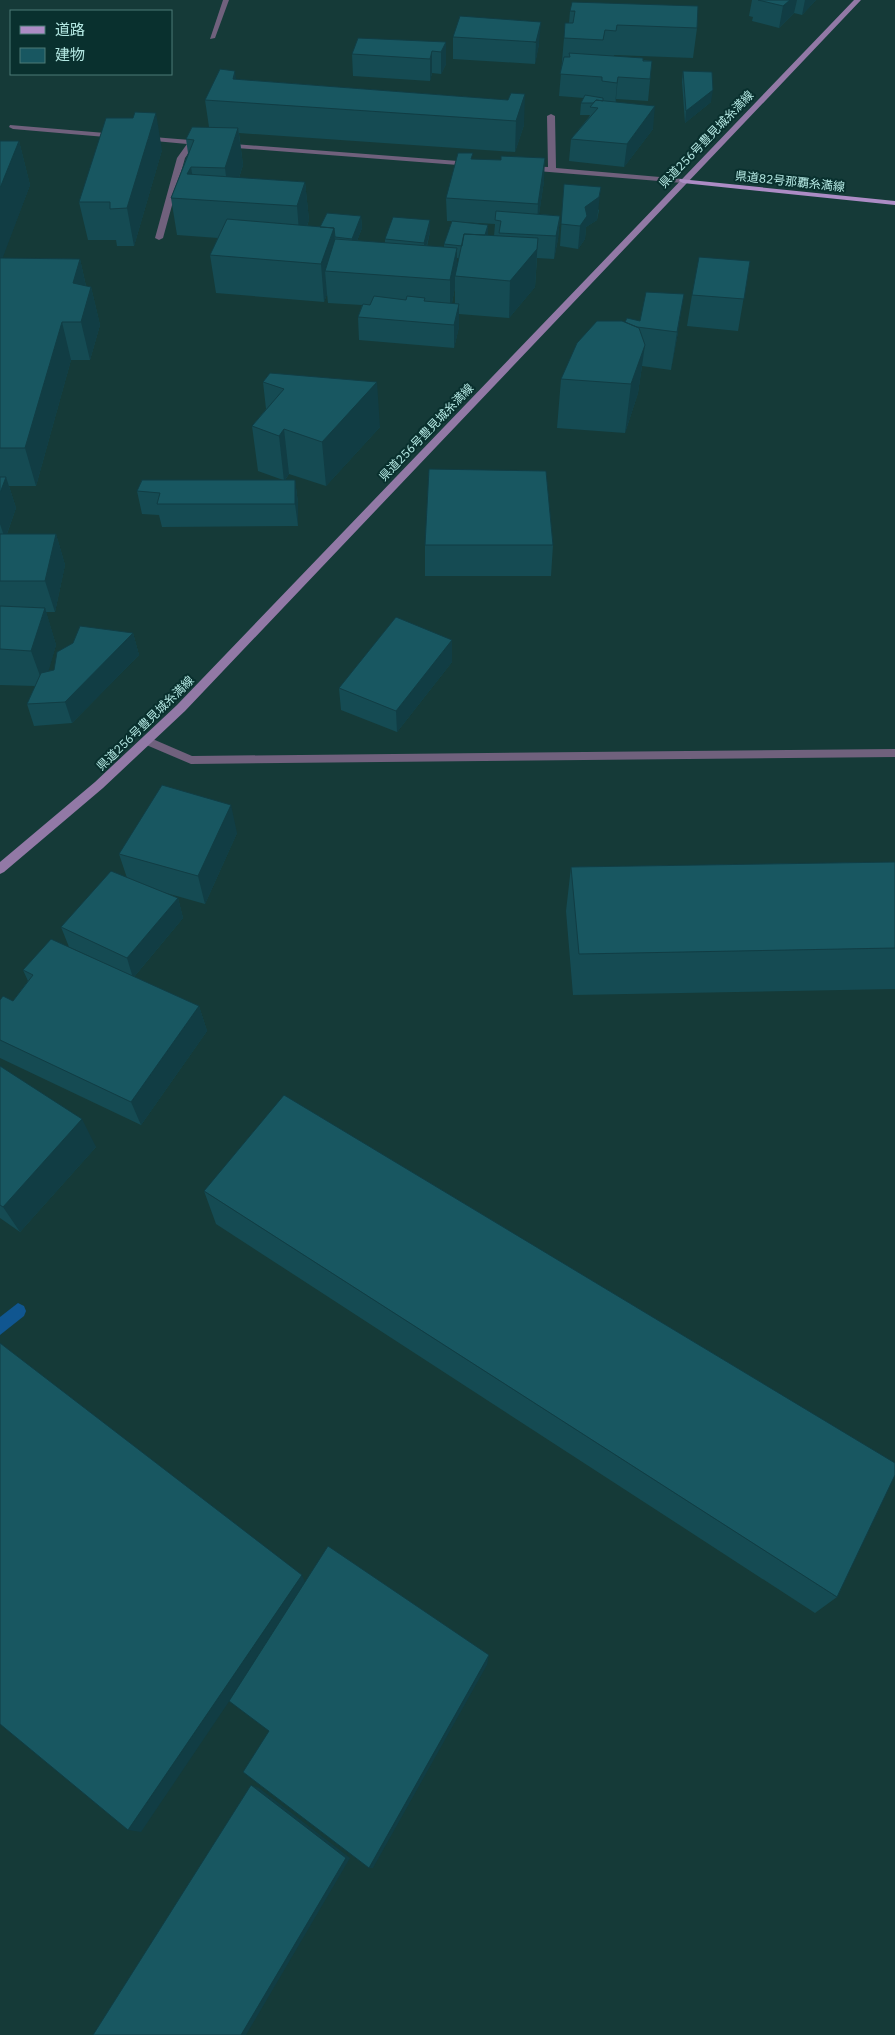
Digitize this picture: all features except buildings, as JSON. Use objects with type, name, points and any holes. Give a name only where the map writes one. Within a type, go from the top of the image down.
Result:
[{"type":"main road","name":"県道256号豊見城糸満線","points":[[0,869],[148,741],[858,0]]},
{"type":"main road","name":"県道82号那覇糸満線","points":[[683,181],[895,203]]},
{"type":"street","points":[[212,38],[226,0]]},
{"type":"street","points":[[551,116],[552,170]]},
{"type":"street","points":[[13,127],[123,136]]},
{"type":"street","points":[[133,137],[484,165]]},
{"type":"street","points":[[159,238],[181,158],[192,142]]},
{"type":"street","points":[[523,168],[683,181]]},
{"type":"street","points":[[148,741],[191,760],[895,752]]},
{"type":"waterway","points":[[0,1327],[18,1311]]}]
